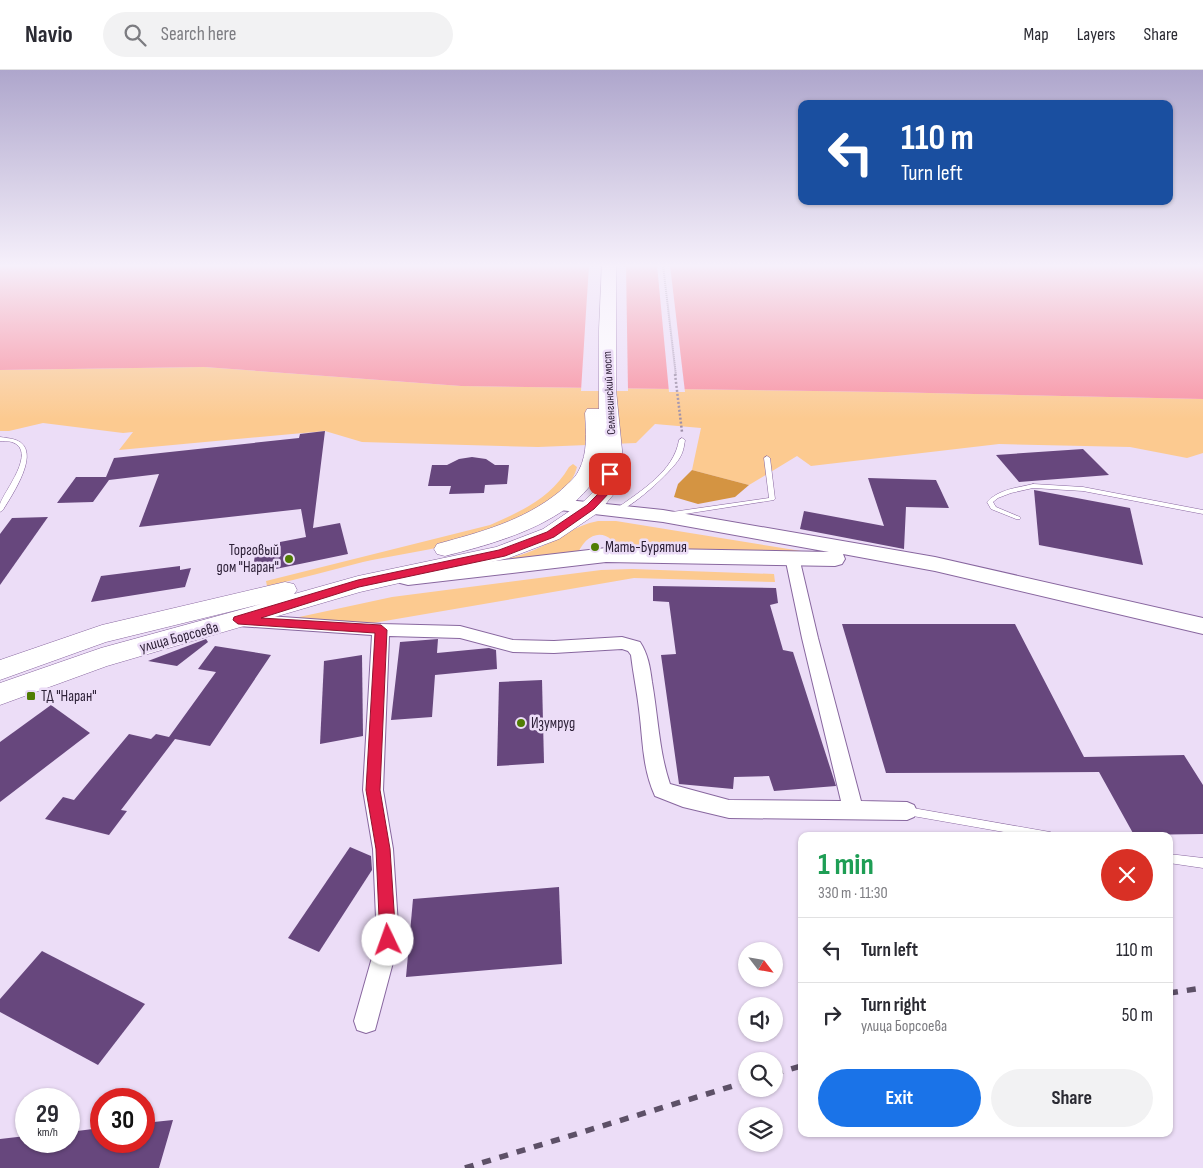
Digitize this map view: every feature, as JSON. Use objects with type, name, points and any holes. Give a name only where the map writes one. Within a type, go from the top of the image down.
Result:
[{"type":"main road","name":"Селенгинский мост","points":[[596,316],[593,393],[595,431],[603,460]]},
{"type":"main road","name":"Селенгинский мост","points":[[603,460],[607,390],[607,316]]},
{"type":"main road","points":[[603,460],[608,489]]},
{"type":"main road","name":"улица Борсоева","points":[[0,670],[102,634],[331,580],[484,539],[530,523],[558,505],[603,460]]},
{"type":"main road","name":"улица Борсоева","points":[[0,694],[101,658],[358,584],[501,553],[551,534],[591,507],[608,489]]},
{"type":"street","points":[[608,489],[611,502],[618,510]]},
{"type":"street","points":[[558,505],[663,516],[934,564],[1203,626]]},
{"type":"street","points":[[358,584],[606,555],[792,557],[934,564]]},
{"type":"street","points":[[792,557],[810,638],[847,781],[852,809]]},
{"type":"street","points":[[238,620],[381,630],[460,632],[514,646],[554,647],[622,643],[634,646],[639,654],[648,708],[654,766],[662,790],[683,798],[729,809],[907,811]]},
{"type":"street","points":[[366,1021],[388,940],[383,849],[373,790],[381,630]]},
{"type":"lane","points":[[0,439],[18,442],[25,449],[26,460],[0,510]]},
{"type":"lane","points":[[618,510],[642,492],[679,457],[683,447],[682,440]]},
{"type":"lane","points":[[663,516],[772,499],[768,458]]},
{"type":"lane","points":[[1018,518],[993,508],[990,502],[1009,491],[1033,486],[1083,489],[1203,512]]},
{"type":"lane","points":[[907,811],[1027,832]]},
{"type":"lane","points":[[1173,859],[1203,863]]},
{"type":"path","points":[[668,316],[682,440]]},
{"type":"shaded area","points":[[0,316],[1203,316],[1203,399],[461,386],[204,367],[0,370]]},
{"type":"shaded area","points":[[204,367],[461,386],[1203,399],[1203,453],[1187,458],[1130,447],[999,444],[811,466],[797,456],[749,485],[692,470],[701,428],[655,424],[636,443],[538,447],[362,442],[325,431],[119,450],[133,432],[123,433],[43,423],[9,431],[0,431],[0,370]]},
{"type":"shaded area","points":[[573,464],[577,467],[575,473],[563,490],[529,516],[507,526],[461,542],[363,562],[267,586],[266,581],[490,525],[524,509],[545,495]]},
{"type":"shaded area","points":[[692,470],[749,485],[735,497],[698,504],[674,497],[678,484]]},
{"type":"shaded area","points":[[598,521],[616,521],[826,555],[621,555],[611,539],[604,535],[598,535],[591,537],[585,542],[576,558],[463,569],[526,553],[581,526]]},
{"type":"shaded area","points":[[632,569],[774,574],[775,582],[634,578],[344,628],[290,619],[392,597],[601,570]]},
{"type":"pier","points":[[586,316],[627,316],[628,391],[581,391]]},
{"type":"pier","points":[[662,316],[676,316],[685,392],[669,392]]},
{"type":"building","points":[[325,431],[313,528],[340,523],[348,554],[252,574],[255,555],[280,547],[280,542],[306,537],[301,509],[139,527],[159,474],[109,480],[93,502],[57,503],[76,477],[106,477],[114,458],[299,438],[300,434]]},
{"type":"building","points":[[1083,449],[1109,475],[1019,482],[996,455]]},
{"type":"building","points":[[472,457],[486,459],[495,465],[509,465],[507,484],[485,485],[484,493],[449,494],[451,486],[428,486],[432,465],[447,465],[459,459]]},
{"type":"building","points":[[868,478],[936,480],[949,508],[906,507],[904,549],[800,529],[804,511],[884,526]]},
{"type":"building","points":[[1034,490],[1130,508],[1143,565],[1039,545]]},
{"type":"building","points":[[48,517],[0,585],[0,534],[12,518]]},
{"type":"building","points":[[180,566],[180,570],[191,568],[185,587],[91,602],[101,576]]},
{"type":"building","points":[[653,586],[776,588],[778,603],[770,605],[783,650],[793,652],[836,786],[774,791],[769,776],[734,777],[733,789],[679,784],[661,655],[676,654],[669,602],[653,601]]},
{"type":"building","points":[[842,624],[1015,624],[1084,757],[1184,755],[1203,785],[1203,834],[1132,832],[1099,772],[886,773]]},
{"type":"building","points":[[206,639],[208,642],[177,666],[148,661]]},
{"type":"building","points":[[438,639],[437,653],[489,648],[496,650],[497,669],[435,675],[432,717],[391,720],[400,642]]},
{"type":"building","points":[[215,646],[271,655],[210,746],[175,739],[121,810],[127,811],[109,835],[45,819],[63,797],[74,800],[129,734],[151,739],[156,734],[169,737],[216,672],[198,669]]},
{"type":"building","points":[[362,655],[363,736],[320,744],[324,661]]},
{"type":"building","name":"Изумруд","points":[[542,680],[544,763],[497,766],[499,682]]},
{"type":"building","points":[[51,705],[90,733],[0,802],[0,742]]},
{"type":"building","points":[[350,847],[371,856],[372,870],[319,952],[288,938]]},
{"type":"building","points":[[559,887],[562,964],[406,977],[413,899]]},
{"type":"building","points":[[42,951],[145,1004],[98,1065],[0,1012],[0,999]]},
{"type":"building","points":[[173,1120],[159,1168],[0,1168],[0,1139],[15,1137],[15,1153],[80,1153],[80,1131],[90,1129],[90,1153],[155,1153],[155,1122]]},
{"type":"railway","points":[[1173,992],[1203,988]]},
{"type":"railway","points":[[783,1071],[798,1067]]},
{"type":"railway","points":[[465,1168],[738,1084]]},
{"type":"place","name":"Мать-Бурятия","points":[[595,547]]},
{"type":"place","name":"Торговый дом \"Наран\"","points":[[289,559]]},
{"type":"place","name":"ТД \"Наран\"","points":[[31,696]]},
{"type":"place","name":"Изумруд","points":[[521,723]]},
{"type":"route","points":[[388,940],[383,849],[373,790],[381,630],[238,620],[358,584],[501,553],[551,534],[591,507],[608,489],[610,474]]}]
